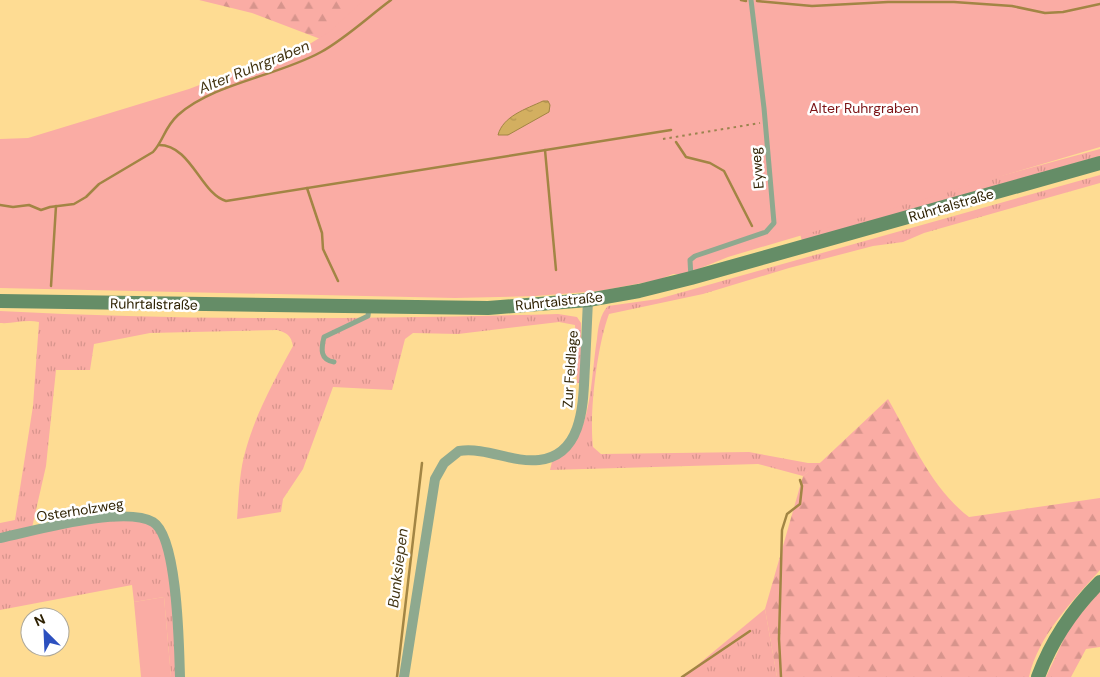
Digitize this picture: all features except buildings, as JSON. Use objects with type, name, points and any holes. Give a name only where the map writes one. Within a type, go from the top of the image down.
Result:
[{"type":"main road","name":"Ruhrtalstraße","points":[[0,301],[488,308],[588,300],[639,291],[690,278],[1100,163]]},
{"type":"main road","points":[[1038,677],[1046,656],[1062,625],[1100,582]]},
{"type":"street","name":"Zur Feldlage","points":[[404,677],[424,542],[435,479],[439,470],[451,456],[459,451],[482,450],[539,460],[560,452],[570,442],[582,413],[588,300]]},
{"type":"street","name":"Osterholzweg","points":[[0,538],[113,516],[135,516],[154,523],[163,536],[174,580],[179,622],[180,677]]},
{"type":"lane","name":"Eyweg","points":[[690,278],[690,260],[695,256],[766,232],[774,223],[751,0]]},
{"type":"lane","points":[[334,362],[325,359],[323,356],[324,337],[368,316],[370,307]]},
{"type":"path","points":[[663,139],[764,122]]},
{"type":"green space","points":[[199,0],[387,0],[323,40],[252,13]]},
{"type":"green space","name":"Alter Ruhrgraben","points":[[364,0],[1100,0],[1100,147],[728,257],[686,274],[673,274],[658,280],[599,291],[535,296],[455,298],[0,288],[0,139],[28,138],[189,89],[236,71],[287,58],[329,32]]},
{"type":"green space","points":[[1100,149],[1100,156],[802,241],[800,234]]},
{"type":"green space","points":[[1100,175],[1100,183],[924,233],[903,242],[873,246],[789,268],[703,294],[609,314],[601,343],[593,398],[593,447],[601,454],[749,452],[808,463],[821,463],[803,476],[758,464],[550,470],[552,462],[566,452],[582,428],[589,403],[599,326],[601,317],[608,306],[658,299]]},
{"type":"green space","points":[[0,311],[210,318],[558,314],[577,317],[581,323],[581,383],[577,383],[575,325],[559,322],[458,334],[413,333],[405,339],[392,390],[333,387],[303,469],[283,499],[281,512],[237,519],[241,475],[246,449],[261,409],[293,346],[288,335],[277,330],[150,333],[94,344],[90,370],[56,370],[46,466],[31,532],[113,516],[154,523],[169,553],[180,677],[171,677],[164,597],[134,602],[132,585],[0,610],[0,523],[15,520],[33,406],[39,322],[0,323]]},
{"type":"green space","points":[[888,399],[933,477],[944,492],[969,517],[1100,498],[1100,570],[1048,633],[1040,647],[1029,677],[777,677],[765,609],[803,476],[821,462]]},
{"type":"green space","points":[[1100,591],[1100,647],[1086,649],[1071,677],[1046,677],[1069,628]]},
{"type":"green space","points":[[164,597],[171,677],[141,677],[134,602]]},
{"type":"green space","points":[[765,609],[777,677],[683,677]]},
{"type":"water","points":[[543,101],[548,101],[550,105],[549,112],[508,135],[498,135],[501,128],[510,118]]},
{"type":"waterway","name":"Alter Ruhrgraben","points":[[0,205],[13,207],[29,205],[41,210],[74,204],[86,197],[99,184],[153,152],[173,120],[193,104],[228,87],[286,67],[321,52],[348,34],[391,0]]},
{"type":"waterway","name":"Alter Ruhrgraben","points":[[741,0],[746,1]]},
{"type":"waterway","name":"Alter Ruhrgraben","points":[[757,1],[812,6],[888,2],[954,2],[1012,6],[1045,13],[1063,12],[1100,4]]},
{"type":"waterway","points":[[159,145],[170,147],[179,153],[188,161],[209,189],[217,197],[226,201],[671,130]]},
{"type":"waterway","points":[[676,142],[686,157],[710,163],[724,171],[752,226]]},
{"type":"waterway","points":[[545,150],[556,270]]},
{"type":"waterway","points":[[307,188],[322,233],[323,249],[338,281]]},
{"type":"waterway","points":[[51,286],[56,206]]},
{"type":"waterway","name":"Bunksiepen","points":[[397,677],[422,463]]},
{"type":"waterway","points":[[781,677],[779,639],[782,530],[787,514],[800,504],[802,486],[800,480]]},
{"type":"waterway","points":[[682,677],[750,631]]}]
